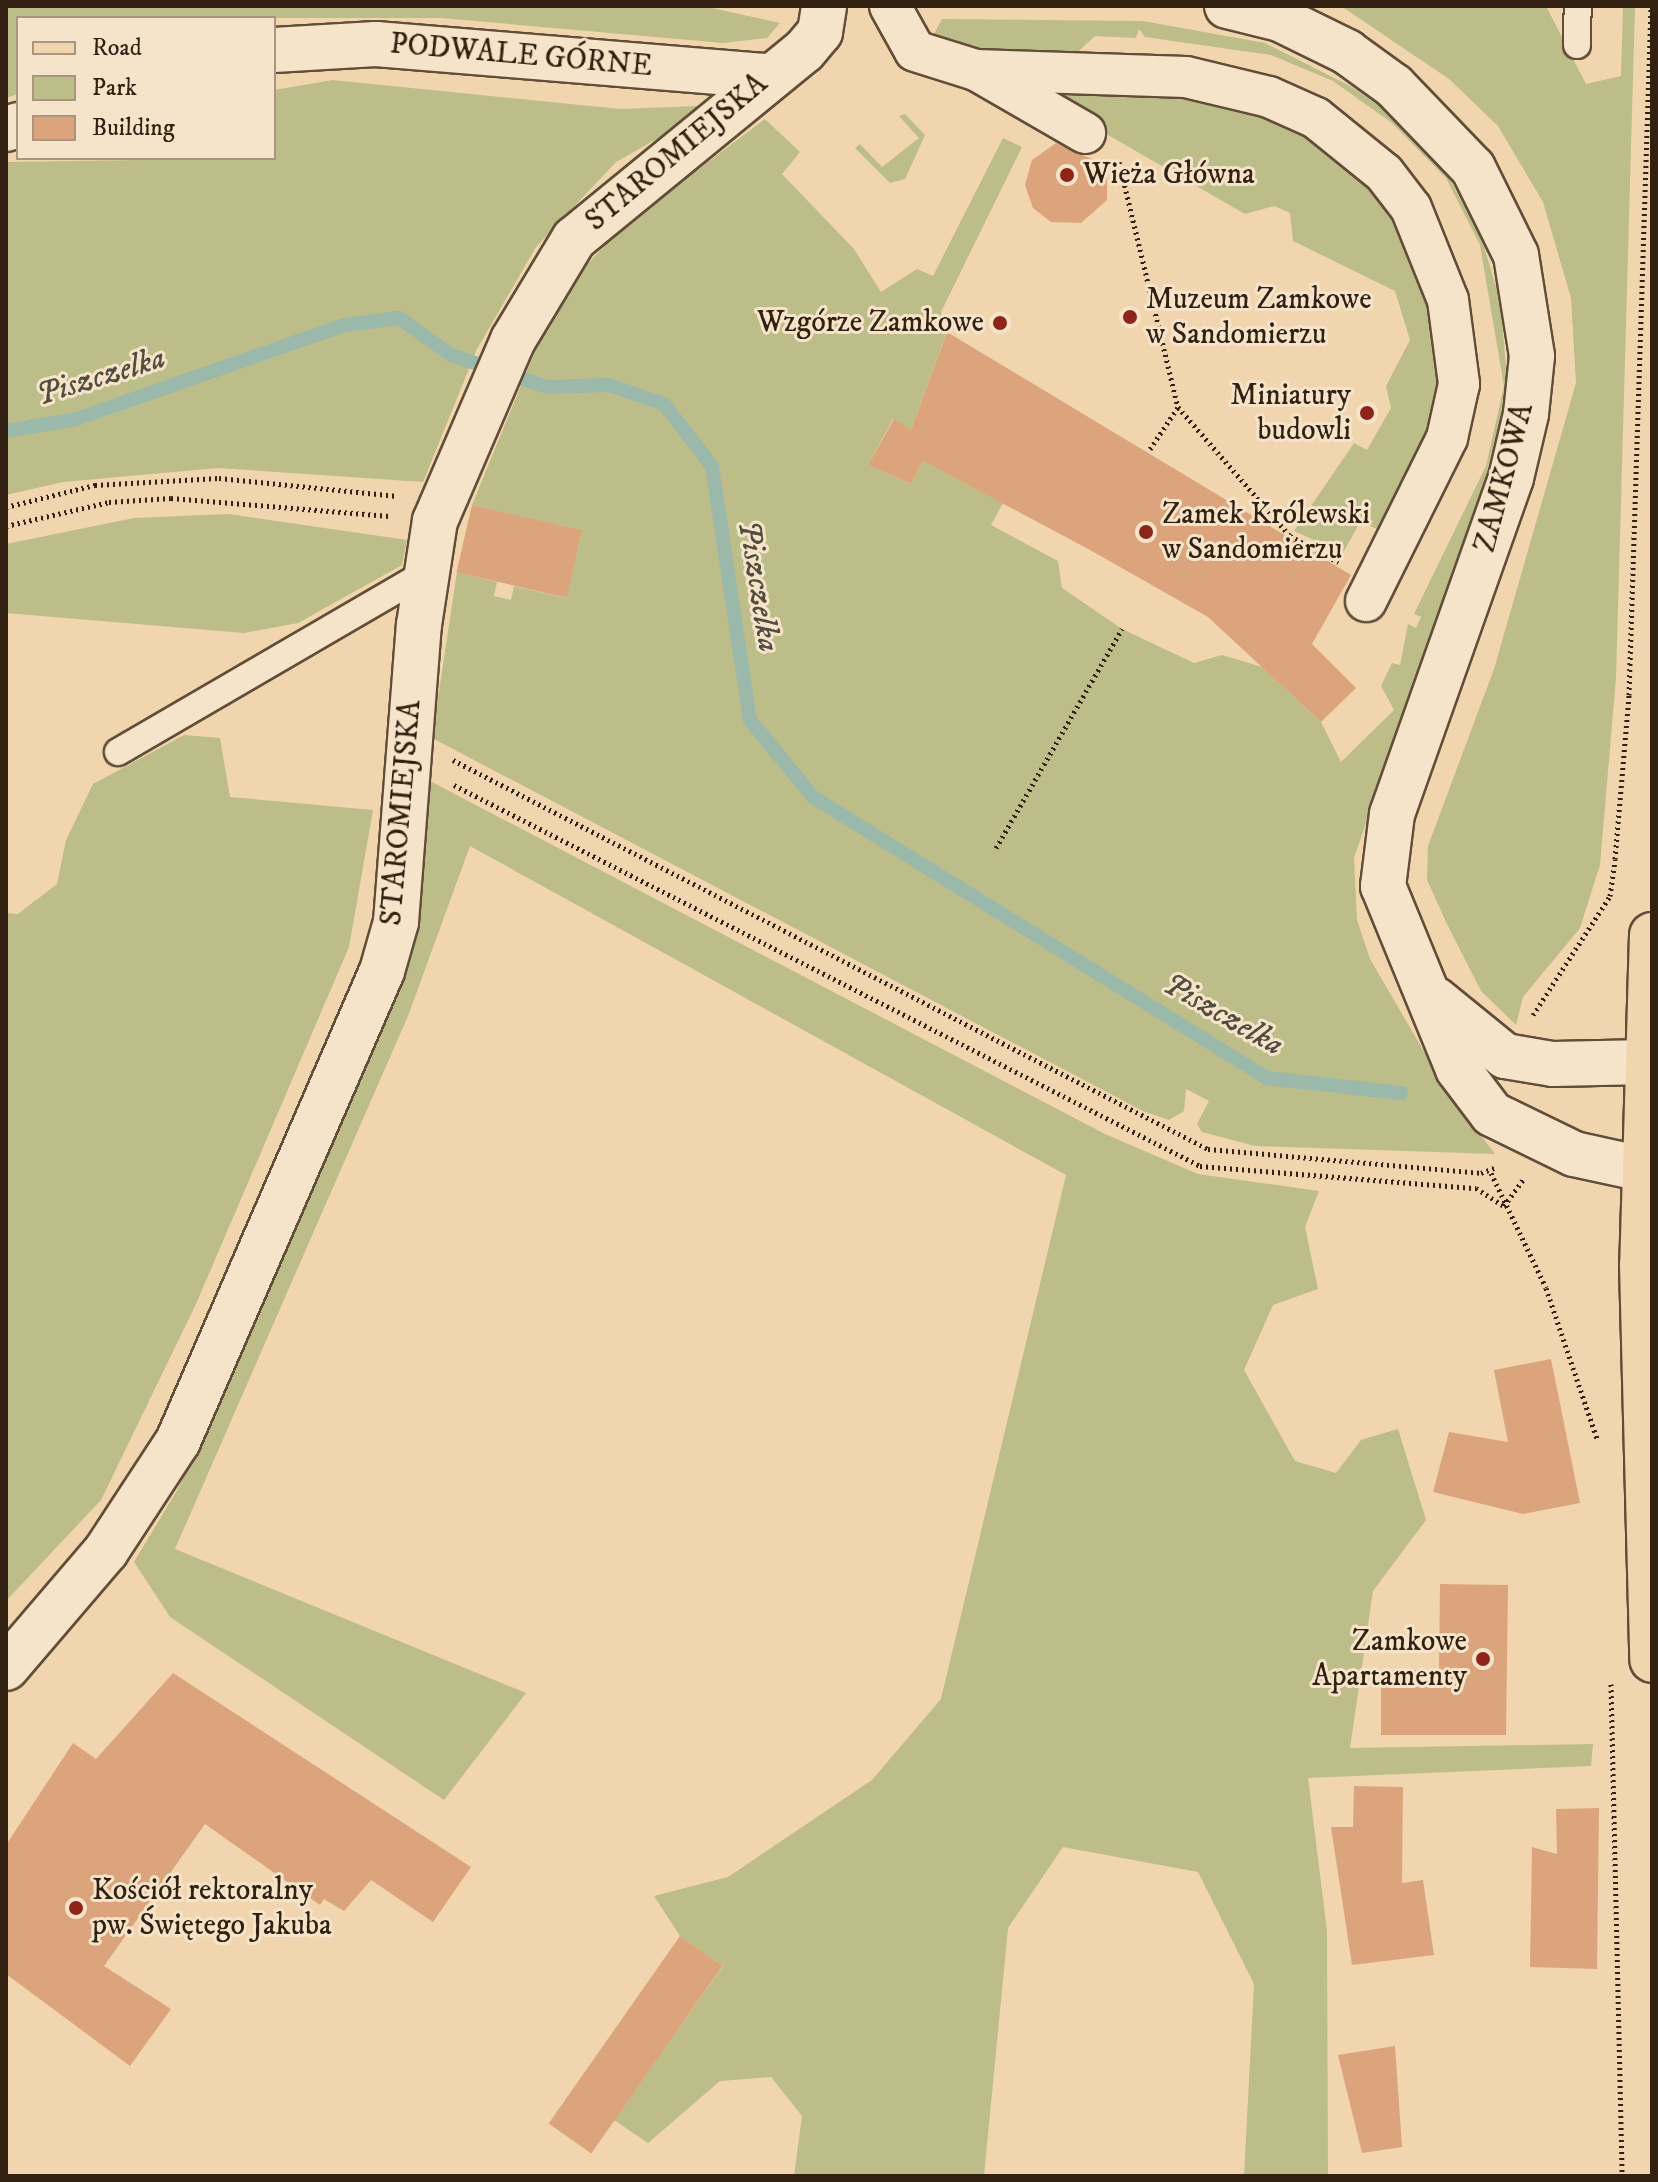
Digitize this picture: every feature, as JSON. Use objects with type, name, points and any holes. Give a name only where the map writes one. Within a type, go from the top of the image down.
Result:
[{"type":"main road","points":[[1652,935],[1643,1169],[1652,1660]]},
{"type":"street","name":"STAROMIEJSKA","points":[[6,1668],[106,1551],[178,1441],[382,971],[396,922],[408,749],[427,572],[438,511],[476,418],[513,340],[574,239],[810,44],[824,6]]},
{"type":"street","points":[[890,6],[915,51],[976,70],[1085,133]]},
{"type":"street","name":"ZAMKOWA","points":[[1227,6],[1280,19],[1347,52],[1442,129],[1499,208],[1528,302],[1532,356],[1511,478],[1383,856],[1383,886],[1419,983],[1458,1069],[1492,1114],[1563,1150],[1643,1169]]},
{"type":"street","name":"PODWALE GÓRNE","points":[[276,50],[376,44],[769,76]]},
{"type":"street","points":[[976,70],[1186,77],[1269,97],[1328,128],[1384,173],[1411,208],[1448,300],[1459,384],[1447,438],[1358,585]]},
{"type":"street","name":"ZAMKOWA","points":[[1419,983],[1472,1037],[1505,1056],[1553,1064],[1647,1062]]},
{"type":"lane","points":[[1577,45],[1578,6]]},
{"type":"lane","points":[[118,752],[427,572]]},
{"type":"path","points":[[1532,1024],[1536,1003],[1573,963],[1610,896],[1629,695],[1651,6]]},
{"type":"path","points":[[1085,133],[1119,161],[1178,407],[1290,536],[1358,585]]},
{"type":"path","points":[[1150,449],[1178,407]]},
{"type":"path","points":[[6,507],[95,485],[219,478],[438,511]]},
{"type":"path","points":[[6,526],[109,502],[171,498],[438,511]]},
{"type":"path","points":[[996,848],[1122,629]]},
{"type":"path","points":[[408,749],[1171,1135],[1256,1159],[1491,1173],[1504,1206],[1546,1288],[1599,1447]]},
{"type":"path","points":[[408,749],[1200,1166],[1476,1188],[1504,1206]]},
{"type":"path","points":[[1504,1206],[1528,1172]]},
{"type":"path","points":[[1611,1673],[1622,2176]]},
{"type":"green space","points":[[6,6],[703,6],[780,23],[767,38],[723,43],[441,18],[16,16],[16,95],[6,98]]},
{"type":"green space","points":[[1341,6],[1546,6],[1586,84],[1621,76],[1623,6],[1635,6],[1616,678],[1600,865],[1580,928],[1523,997],[1516,1025],[1481,991],[1447,924],[1427,880],[1428,846],[1494,669],[1576,383],[1571,298],[1543,202],[1498,126],[1449,79]]},
{"type":"green space","points":[[942,19],[1143,21],[1265,43],[1352,87],[1403,122],[1445,171],[1480,233],[1500,300],[1507,377],[1501,416],[1483,486],[1354,858],[1357,920],[1370,959],[1447,1091],[1495,1154],[1255,1146],[1202,1132],[1197,1124],[1209,1101],[1186,1089],[1184,1111],[1169,1120],[1143,1111],[432,738],[457,572],[497,582],[494,596],[511,600],[514,586],[566,598],[582,531],[472,505],[538,344],[581,271],[624,225],[765,119],[800,152],[782,174],[854,249],[881,292],[917,269],[933,276],[1003,138],[1022,147],[941,312],[946,334],[911,430],[893,419],[868,465],[911,484],[923,461],[1003,503],[991,525],[1058,561],[1062,588],[1122,629],[1194,663],[1222,655],[1262,667],[1321,722],[1341,762],[1394,710],[1381,686],[1392,663],[1400,665],[1408,624],[1416,628],[1421,617],[1414,614],[1486,466],[1504,386],[1480,245],[1446,178],[1392,123],[1333,81],[1271,55],[1145,37],[1139,29],[1136,38],[1095,36],[1072,57],[965,51],[933,36]]},
{"type":"green space","points":[[333,80],[620,109],[698,106],[699,115],[616,162],[536,247],[477,349],[423,482],[218,468],[63,482],[6,495],[6,162],[276,160],[276,90]]},
{"type":"green space","points":[[1036,82],[1201,88],[1281,117],[1361,171],[1423,256],[1443,401],[1387,533],[1360,522],[1343,553],[1294,531],[1354,443],[1367,450],[1391,408],[1386,386],[1410,340],[1395,291],[1293,241],[1290,213],[1274,206],[1245,214],[1089,124]]},
{"type":"green space","points":[[905,114],[925,135],[905,179],[890,183],[855,148],[860,144],[882,167],[919,138],[899,116]]},
{"type":"green space","points":[[229,514],[407,540],[402,565],[298,623],[244,633],[6,613],[6,544],[134,518]]},
{"type":"green space","points":[[184,735],[220,738],[230,797],[373,810],[349,947],[196,1304],[101,1500],[6,1601],[6,913],[18,914],[57,884],[66,840],[93,784]]},
{"type":"green space","points":[[428,780],[1105,1134],[1198,1174],[1319,1191],[1305,1227],[1318,1289],[1273,1305],[1244,1370],[1295,1461],[1336,1473],[1361,1440],[1398,1429],[1426,1520],[1373,1591],[1350,1748],[1593,1744],[1591,1766],[1308,1778],[1327,1931],[1328,2176],[1244,2176],[1254,1984],[1198,1872],[1063,1847],[1008,1928],[984,2176],[794,2176],[802,2116],[771,2077],[720,2081],[648,2143],[614,2120],[723,1966],[680,1936],[654,1896],[728,1877],[872,1780],[941,1699],[1066,1175],[470,846],[408,1016],[175,1549],[526,1693],[444,1800],[170,1617],[134,1562],[179,1487],[415,943]]},
{"type":"building","name":"Wieża Główna","points":[[1056,143],[1107,166],[1107,200],[1081,223],[1051,222],[1033,208],[1025,185],[1032,160]]},
{"type":"building","points":[[947,332],[1351,575],[1312,644],[1356,688],[1321,722],[1208,617],[1090,550],[923,461],[911,484],[868,465],[894,419],[911,430]]},
{"type":"building","points":[[472,505],[582,530],[567,598],[456,572]]},
{"type":"building","points":[[1551,1359],[1580,1503],[1523,1514],[1433,1492],[1449,1432],[1508,1442],[1494,1370]]},
{"type":"building","name":"Zamkowe Apartamenty","points":[[1440,1584],[1508,1585],[1506,1735],[1381,1735],[1381,1670],[1439,1670]]},
{"type":"building","name":"Kościół rektoralny pw. Świętego Jakuba","points":[[173,1673],[471,1867],[433,1922],[371,1880],[344,1911],[324,1899],[320,1905],[205,1824],[104,1966],[171,2009],[130,2066],[6,1974],[6,1845],[73,1743],[96,1759]]},
{"type":"building","points":[[1354,1786],[1403,1787],[1402,1883],[1423,1880],[1434,1955],[1352,1965],[1331,1827],[1353,1827]]},
{"type":"building","points":[[1599,1808],[1597,1969],[1530,1967],[1532,1847],[1557,1854],[1556,1809]]},
{"type":"building","points":[[680,1936],[723,1966],[591,2153],[549,2124]]},
{"type":"building","points":[[1395,2046],[1402,2147],[1362,2153],[1338,2055]]},
{"type":"waterway","name":"Piszczelka","points":[[6,431],[76,419],[345,325],[399,318],[451,355],[548,387],[609,385],[664,404],[712,466],[750,720],[813,797],[1267,1078],[1401,1093]]},
{"type":"place","name":"Wieża Główna","points":[[1067,175]]},
{"type":"place","name":"Muzeum Zamkowe w Sandomierzu","points":[[1130,317]]},
{"type":"place","name":"Wzgórze Zamkowe","points":[[1000,323]]},
{"type":"place","name":"Miniatury budowli","points":[[1367,413]]},
{"type":"place","name":"Zamek Królewski w Sandomierzu","points":[[1146,532]]},
{"type":"place","name":"Zamkowe Apartamenty","points":[[1483,1659]]},
{"type":"place","name":"Kościół rektoralny pw. Świętego Jakuba","points":[[76,1908]]}]
